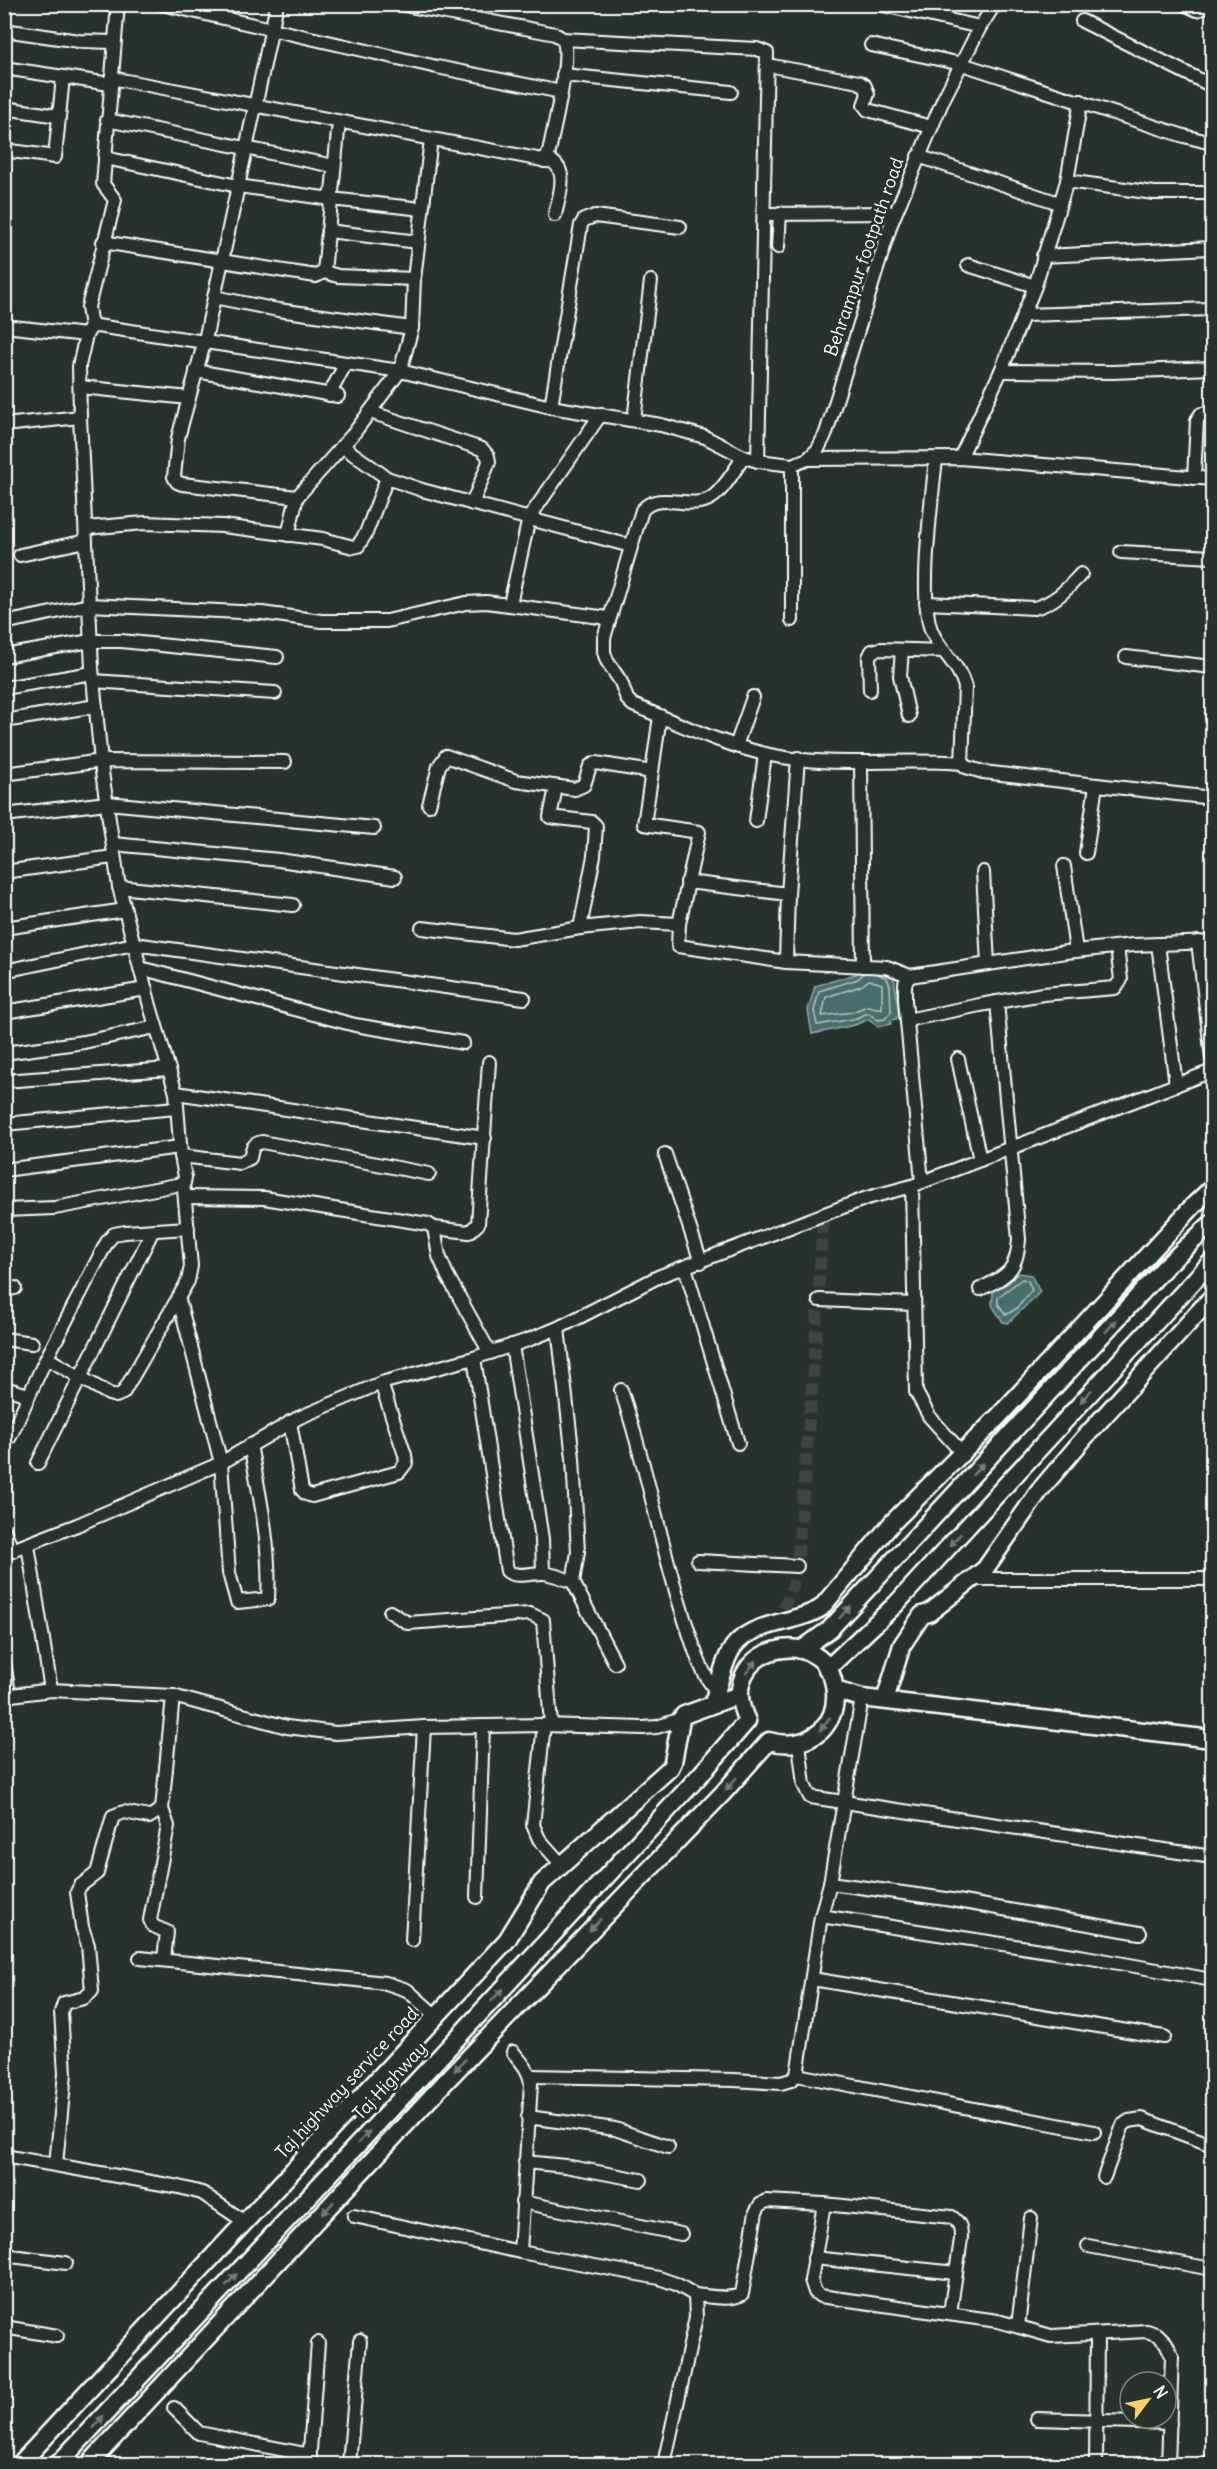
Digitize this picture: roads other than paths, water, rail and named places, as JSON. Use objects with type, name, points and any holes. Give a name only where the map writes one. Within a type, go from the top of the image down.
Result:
[{"type":"main road","points":[[715,1697],[729,1654],[736,1643],[756,1629],[810,1615],[820,1608],[892,1523],[998,1417],[1212,1188]]},
{"type":"main road","points":[[801,1650],[830,1629],[1166,1266],[1212,1223]]},
{"type":"main road","points":[[827,1670],[887,1613],[1212,1261]]},
{"type":"main road","points":[[887,1613],[922,1615],[929,1613],[975,1579],[995,1556],[1010,1530],[1040,1490],[1212,1297]]},
{"type":"main road","points":[[885,1700],[902,1645],[922,1615]]},
{"type":"main road","points":[[89,2464],[456,2071],[723,1793],[769,1740],[784,1744],[799,1743],[814,1736],[827,1724],[834,1708],[835,1690],[827,1670],[816,1657],[801,1650],[784,1648],[759,1657],[743,1677],[739,1695],[715,1697],[688,1712],[681,1719]]},
{"type":"main road","points":[[835,1690],[862,1698],[1212,1739]]},
{"type":"main road","name":"Taj Highway","points":[[58,2464],[701,1774],[747,1721],[739,1695]]},
{"type":"main road","name":"Taj highway service road","points":[[20,2464],[507,1940],[542,1883],[669,1768],[676,1754],[681,1719]]},
{"type":"street","points":[[47,1358],[109,1394],[116,1396],[123,1394],[179,1300],[188,1281],[191,1266],[176,1093],[119,888],[113,857],[93,677],[79,366],[88,331],[88,307],[115,200],[103,184],[118,4]]},
{"type":"street","points":[[162,4],[561,92]]},
{"type":"street","points":[[278,4],[205,340],[175,455],[174,477],[177,482],[297,497]]},
{"type":"street","points":[[399,4],[555,34],[563,39],[757,49],[767,53],[758,461]]},
{"type":"street","points":[[879,4],[980,27]]},
{"type":"street","name":"Behrampur footpath road","points":[[808,459],[818,449],[826,433],[895,213],[918,156],[980,27],[995,4]]},
{"type":"street","points":[[1184,4],[1197,10],[1203,8],[1205,4]]},
{"type":"street","points":[[1082,21],[1212,86]]},
{"type":"street","points":[[4,30],[80,41],[114,42]]},
{"type":"street","points":[[544,161],[549,152],[561,92],[566,48],[563,39]]},
{"type":"street","points":[[871,45],[962,64],[1212,143]]},
{"type":"street","points":[[767,65],[859,82],[866,86],[868,94],[864,105],[867,110],[931,127]]},
{"type":"street","points":[[4,68],[110,81],[255,106],[557,164],[561,173],[555,215]]},
{"type":"street","points":[[563,75],[731,92]]},
{"type":"street","points":[[4,150],[55,157],[63,77]]},
{"type":"street","points":[[960,458],[1001,371],[1035,286],[1067,181],[1081,101]]},
{"type":"street","points":[[4,108],[58,116]]},
{"type":"street","points":[[107,120],[334,166]]},
{"type":"street","points":[[324,272],[339,122]]},
{"type":"street","points":[[288,535],[297,497],[370,412],[400,370],[412,328],[414,279],[431,139]]},
{"type":"street","points":[[918,156],[1059,203]]},
{"type":"street","points":[[105,158],[238,186],[331,200],[422,208]]},
{"type":"street","points":[[1067,181],[1154,193],[1212,193]]},
{"type":"street","points":[[778,247],[780,213]]},
{"type":"street","points":[[765,214],[895,213]]},
{"type":"street","points":[[551,407],[584,220],[595,216],[680,226]]},
{"type":"street","points":[[328,231],[418,242]]},
{"type":"street","points":[[104,242],[308,276],[316,276],[324,272],[338,276],[414,279]]},
{"type":"street","points":[[1043,256],[1212,248]]},
{"type":"street","points":[[968,265],[1035,286]]},
{"type":"street","points":[[634,420],[651,281]]},
{"type":"street","points":[[214,297],[278,310],[412,328]]},
{"type":"street","points":[[1024,315],[1212,309]]},
{"type":"street","points":[[4,326],[88,331],[97,326],[400,370],[551,407],[634,420],[705,437],[744,457],[758,461],[792,465],[808,459],[960,458],[1212,478]]},
{"type":"street","points":[[196,371],[334,395],[346,363]]},
{"type":"street","points":[[1001,371],[1112,372],[1212,368]]},
{"type":"street","points":[[80,387],[189,398]]},
{"type":"street","points":[[370,412],[482,449],[488,456],[489,462],[472,504]]},
{"type":"street","points":[[1194,478],[1197,420],[1201,414],[1212,412]]},
{"type":"street","points":[[510,604],[529,518],[601,414]]},
{"type":"street","points":[[4,426],[80,417]]},
{"type":"street","points":[[342,446],[387,478],[472,504],[631,546]]},
{"type":"street","points":[[744,457],[718,491],[708,500],[660,501],[646,505],[639,517],[604,638],[604,652],[607,661],[621,682],[630,703],[736,746],[765,754],[861,762],[918,760],[962,763],[966,767],[983,772],[1212,798]]},
{"type":"street","points":[[936,459],[931,502],[926,603],[932,633],[962,675],[964,687],[962,763]]},
{"type":"street","points":[[792,465],[792,620]]},
{"type":"street","points":[[86,528],[130,523],[223,526],[323,539],[353,547],[357,546],[366,533],[387,478]]},
{"type":"street","points":[[20,555],[86,541]]},
{"type":"street","points":[[1121,552],[1212,557]]},
{"type":"street","points":[[926,603],[1034,608],[1060,596],[1081,574]]},
{"type":"street","points":[[4,623],[89,604],[262,613],[321,621],[387,621],[466,603],[510,604],[608,618]]},
{"type":"street","points":[[4,656],[91,641],[142,643],[277,657]]},
{"type":"street","points":[[870,690],[869,654],[876,650],[944,651]]},
{"type":"street","points":[[902,650],[900,676],[909,716]]},
{"type":"street","points":[[1126,657],[1212,667]]},
{"type":"street","points":[[4,687],[93,677],[275,693]]},
{"type":"street","points":[[736,746],[753,697]]},
{"type":"street","points":[[4,721],[96,706]]},
{"type":"street","points":[[660,716],[644,824],[699,832],[679,924],[678,946],[786,962],[893,968],[910,976],[1076,951],[1212,942]]},
{"type":"street","points":[[756,821],[765,754]]},
{"type":"street","points":[[429,805],[439,765],[446,756],[516,782],[556,787],[581,788],[590,766],[596,762],[652,772]]},
{"type":"street","points":[[786,962],[788,894],[798,758]]},
{"type":"street","points":[[4,774],[102,761],[285,762]]},
{"type":"street","points":[[861,762],[863,966]]},
{"type":"street","points":[[1086,853],[1096,785]]},
{"type":"street","points":[[556,787],[550,817],[592,822],[596,826],[594,856],[580,928]]},
{"type":"street","points":[[4,815],[107,803],[374,828]]},
{"type":"street","points":[[113,844],[279,860],[395,877]]},
{"type":"street","points":[[4,872],[113,857]]},
{"type":"street","points":[[1064,866],[1076,951]]},
{"type":"street","points":[[983,872],[988,964]]},
{"type":"street","points":[[687,882],[788,894]]},
{"type":"street","points":[[119,888],[293,905]]},
{"type":"street","points":[[4,928],[125,910]]},
{"type":"street","points":[[422,928],[514,939],[580,928],[640,922],[679,924]]},
{"type":"street","points":[[1198,942],[1212,1058]]},
{"type":"street","points":[[4,971],[134,944],[524,998]]},
{"type":"street","points":[[1158,944],[1176,1085]]},
{"type":"street","points":[[907,1020],[1042,994],[1115,988],[1121,980],[1117,947]]},
{"type":"street","points":[[140,968],[355,1025],[464,1043]]},
{"type":"street","points":[[910,976],[904,988],[917,1184],[914,1304],[916,1392],[929,1416],[962,1453]]},
{"type":"street","points":[[4,1012],[146,989]]},
{"type":"street","points":[[980,1289],[1008,1274],[1018,1257],[1019,1239],[997,1002]]},
{"type":"street","points":[[4,1053],[74,1043],[156,1026]]},
{"type":"street","points":[[958,1059],[980,1160]]},
{"type":"street","points":[[185,1197],[264,1198],[469,1232],[478,1224],[489,1062]]},
{"type":"street","points":[[4,1081],[169,1069]]},
{"type":"street","points":[[4,1530],[9,1552],[221,1463],[290,1422],[381,1383],[474,1358],[558,1328],[660,1276],[867,1198],[917,1184],[1212,1071]]},
{"type":"street","points":[[176,1093],[485,1137]]},
{"type":"street","points":[[4,1124],[176,1108]]},
{"type":"street","points":[[4,1170],[181,1151],[240,1163],[250,1158],[252,1148],[262,1142],[429,1174]]},
{"type":"street","points":[[665,1154],[700,1262]]},
{"type":"street","points":[[4,1210],[55,1208],[184,1183]]},
{"type":"street","points":[[10,1437],[47,1358],[107,1242],[114,1234],[188,1228]]},
{"type":"street","points":[[434,1228],[447,1275],[490,1353]]},
{"type":"street","points":[[38,1463],[153,1230]]},
{"type":"street","points":[[685,1267],[738,1443]]},
{"type":"street","points":[[179,1300],[221,1463],[229,1573],[237,1602],[268,1599],[270,1574],[264,1517],[250,1445]]},
{"type":"street","points":[[819,1300],[914,1304]]},
{"type":"street","points":[[558,1328],[574,1470],[578,1552],[573,1582],[615,1663]]},
{"type":"street","points":[[4,1339],[32,1343]]},
{"type":"street","points":[[512,1345],[542,1539],[543,1573]]},
{"type":"street","points":[[474,1358],[505,1567],[510,1574],[543,1573],[573,1582]]},
{"type":"street","points":[[290,1422],[302,1490],[306,1494],[312,1496],[399,1472],[406,1463],[405,1455],[381,1383]]},
{"type":"street","points":[[4,1388],[29,1395]]},
{"type":"street","points":[[621,1390],[637,1437],[676,1592],[701,1669],[715,1697]]},
{"type":"street","points":[[28,1545],[51,1690]]},
{"type":"street","points":[[698,1561],[797,1566]]},
{"type":"street","points":[[975,1579],[1212,1579]]},
{"type":"street","points":[[390,1612],[408,1623],[530,1614],[543,1620],[547,1725],[533,1825],[539,1839],[562,1865]]},
{"type":"street","points":[[4,1662],[7,1695],[51,1690],[173,1696],[263,1722],[308,1731],[363,1733],[424,1727],[547,1725],[644,1728],[657,1727],[681,1719]]},
{"type":"street","points":[[164,1959],[168,1935],[163,1929],[153,1926],[150,1920],[168,1826],[162,1809],[173,1696]]},
{"type":"street","points":[[530,2076],[782,2083],[797,2075],[821,1916],[830,1883],[862,1698]]},
{"type":"street","points":[[477,1897],[483,1726]]},
{"type":"street","points":[[412,1940],[424,1727]]},
{"type":"street","points":[[799,1743],[804,1785],[810,1797],[1212,1857]]},
{"type":"street","points":[[56,2164],[65,2073],[62,2007],[68,2001],[87,1997],[92,1991],[88,1945],[82,1927],[76,1892],[97,1873],[113,1816],[124,1812],[149,1817],[162,1809]]},
{"type":"street","points":[[830,1883],[946,1899],[1140,1934]]},
{"type":"street","points":[[821,1916],[1080,1956],[1212,1980]]},
{"type":"street","points":[[140,1958],[386,1983],[406,1990],[436,2016]]},
{"type":"street","points":[[812,1979],[1164,2037]]},
{"type":"street","points":[[513,2052],[530,2076],[520,2252]]},
{"type":"street","points":[[797,2075],[1094,2132]]},
{"type":"street","points":[[528,2117],[615,2129],[668,2147]]},
{"type":"street","points":[[1104,2177],[1123,2125],[1135,2119],[1142,2119],[1212,2145]]},
{"type":"street","points":[[4,2156],[202,2193],[245,2222]]},
{"type":"street","points":[[525,2162],[565,2166],[641,2180]]},
{"type":"street","points":[[354,2216],[520,2252],[659,2278],[676,2284],[695,2295],[729,2297],[742,2294],[756,2212],[765,2201],[824,2204],[952,2217],[961,2229],[950,2313]]},
{"type":"street","points":[[522,2202],[681,2234]]},
{"type":"street","points":[[824,2204],[814,2258],[812,2286],[820,2296],[950,2313],[1018,2326],[1051,2336],[1147,2331],[1158,2335],[1166,2343],[1172,2356],[1172,2370]]},
{"type":"street","points":[[1018,2326],[1031,2218]]},
{"type":"street","points":[[1088,2246],[1212,2270]]},
{"type":"street","points":[[4,2255],[66,2263]]},
{"type":"street","points":[[814,2258],[956,2273]]},
{"type":"street","points":[[664,2464],[696,2317],[695,2295]]},
{"type":"street","points":[[4,2327],[57,2336]]},
{"type":"street","points":[[1096,2464],[1097,2335]]},
{"type":"street","points":[[349,2464],[360,2341]]},
{"type":"street","points":[[174,2408],[198,2433],[310,2460],[318,2343]]},
{"type":"street","points":[[1037,2419],[1118,2422]]},
{"type":"street","points":[[1168,2464],[1170,2430]]},
{"type":"street","points":[[1202,2464],[1212,2461]]},
{"type":"water","points":[[861,968],[891,973],[894,977],[899,1015],[896,1019],[891,1020],[891,1024],[878,1027],[869,1019],[855,1025],[812,1034],[808,1010],[815,986],[856,974]]},
{"type":"water","points":[[1018,1273],[1031,1275],[1040,1292],[1008,1323],[1003,1322],[992,1305],[993,1291],[1009,1283]]},
{"type":"tunnel","points":[[777,1625],[793,1585],[797,1566],[815,1350],[823,1216]]}]
